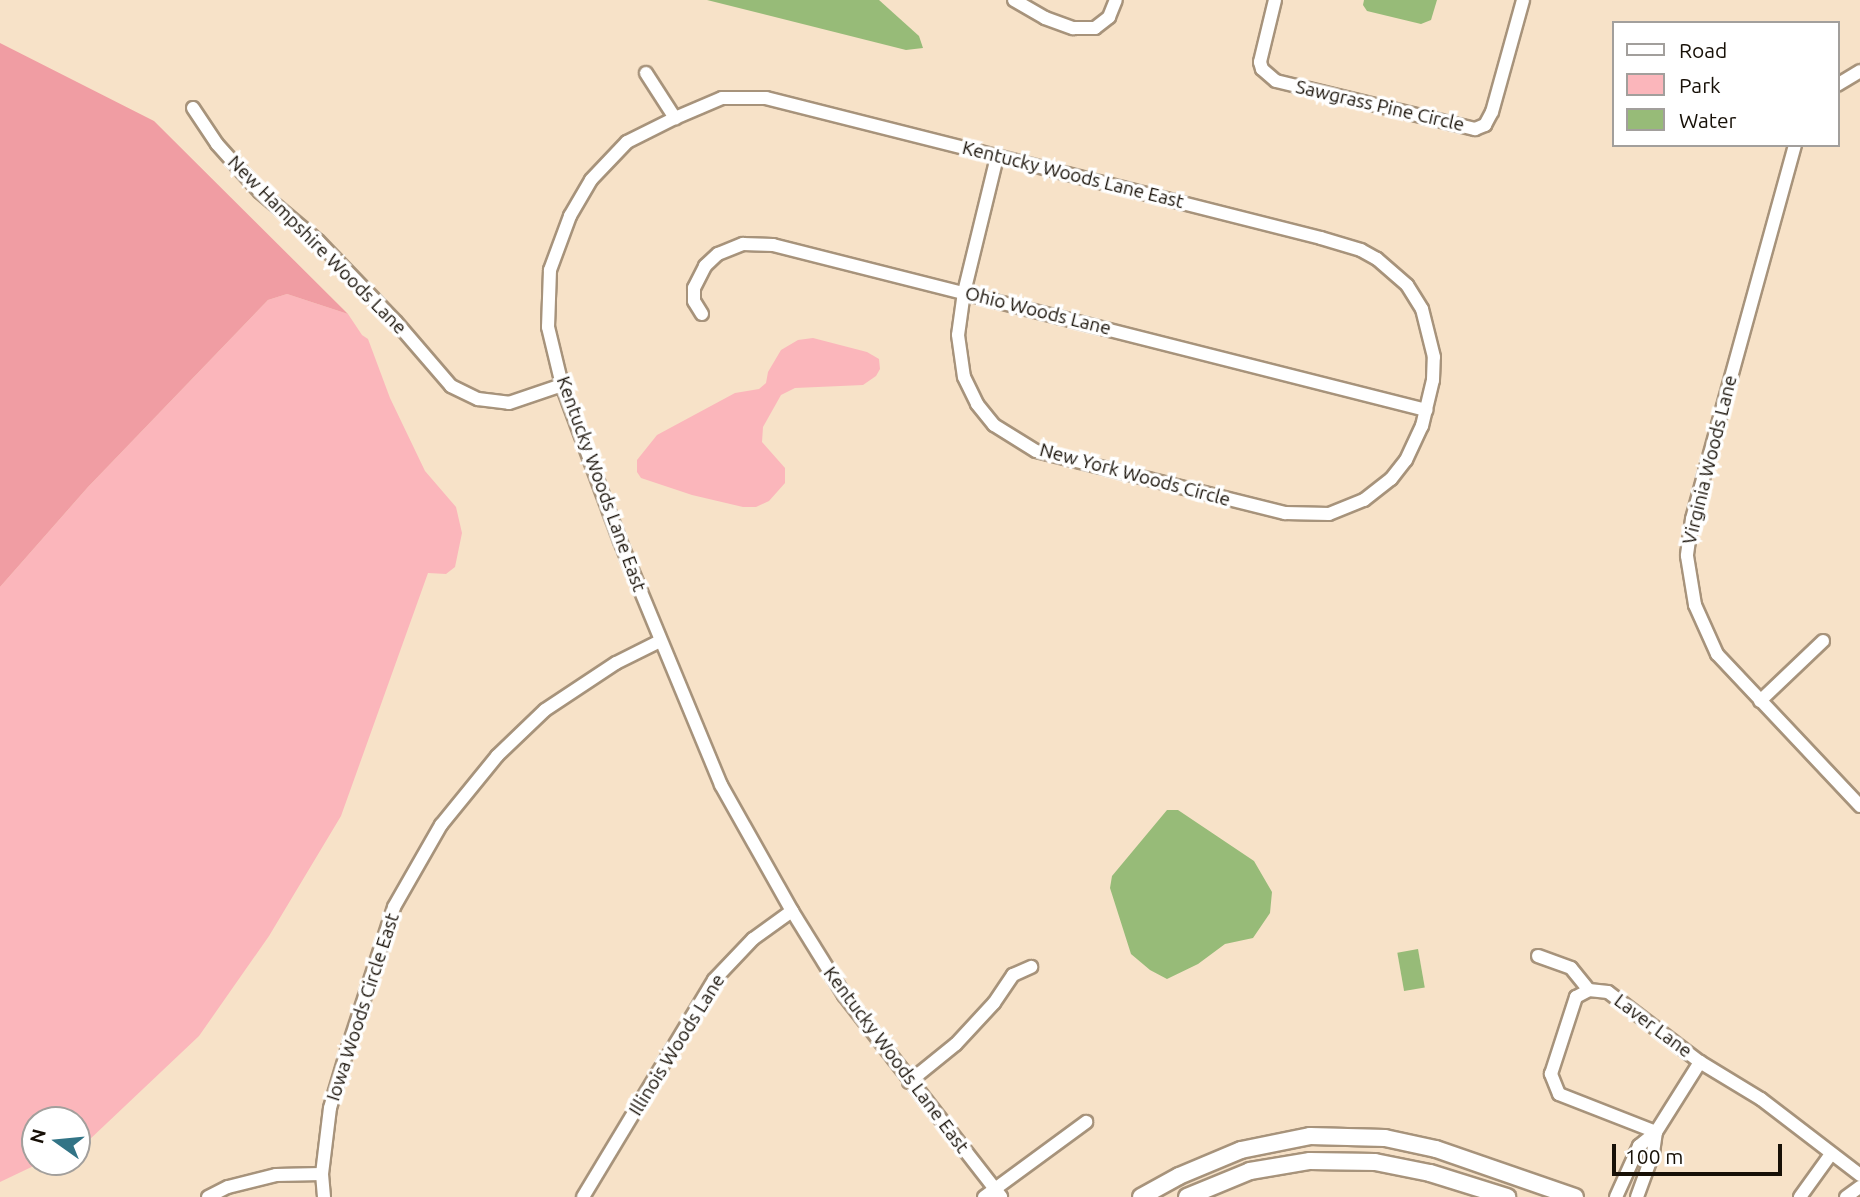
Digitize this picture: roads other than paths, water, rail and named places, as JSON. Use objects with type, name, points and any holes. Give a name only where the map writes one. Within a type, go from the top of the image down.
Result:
[{"type":"street","points":[[1014,0],[1045,18],[1073,28],[1095,28],[1109,17],[1116,0]]},
{"type":"street","name":"Sawgrass Pine Circle","points":[[1275,0],[1260,62],[1262,69],[1276,81],[1458,127],[1475,128],[1485,125],[1492,112],[1523,0]]},
{"type":"street","points":[[1839,84],[1860,71]]},
{"type":"street","points":[[646,73],[675,118]]},
{"type":"street","name":"Kentucky Woods Lane East","points":[[993,1194],[844,995],[792,911],[721,785],[660,641],[562,385],[548,327],[550,270],[570,216],[591,180],[627,142],[722,98],[766,98],[1321,237],[1361,250],[1377,259],[1407,285],[1422,309],[1434,357],[1426,410]]},
{"type":"street","name":"New Hampshire Woods Lane","points":[[194,108],[217,144],[260,192],[318,241],[396,322],[451,386],[478,399],[509,403],[562,385]]},
{"type":"street","name":"Virginia Woods Lane","points":[[1794,147],[1692,519],[1687,556],[1695,605],[1717,654],[1860,806]]},
{"type":"street","name":"New York Woods Circle","points":[[997,157],[964,292],[958,335],[959,355],[977,404],[994,425],[1009,436],[1036,450],[1081,463],[1270,511],[1312,516],[1329,514],[1364,500],[1391,479],[1415,444],[1426,410]]},
{"type":"street","name":"Ohio Woods Lane","points":[[702,314],[694,301],[694,288],[705,266],[729,248],[757,243],[964,292],[1426,410]]},
{"type":"street","name":"Iowa Woods Circle East","points":[[324,1197],[322,1174],[330,1108],[394,907],[441,825],[497,757],[545,710],[615,663],[660,641]]},
{"type":"street","points":[[1760,701],[1823,641]]},
{"type":"street","name":"Illinois Woods Lane","points":[[583,1197],[713,980],[753,939],[792,911]]},
{"type":"street","points":[[1538,956],[1571,968],[1589,990]]},
{"type":"street","points":[[909,1082],[956,1044],[994,1003],[1013,975],[1031,967]]},
{"type":"street","name":"Laver Lane","points":[[1656,1132],[1559,1094],[1551,1074],[1576,997],[1589,990],[1608,992],[1700,1062],[1761,1099],[1860,1175]]},
{"type":"street","points":[[1616,1197],[1639,1146],[1656,1132],[1700,1062]]},
{"type":"street","points":[[993,1194],[1086,1122]]},
{"type":"street","points":[[1637,1197],[1653,1153],[1656,1132]]},
{"type":"street","points":[[1141,1197],[1179,1176],[1241,1150],[1310,1136],[1385,1138],[1436,1149],[1575,1197]]},
{"type":"street","points":[[1800,1197],[1831,1154]]},
{"type":"street","points":[[1186,1197],[1250,1171],[1310,1161],[1375,1162],[1430,1173],[1507,1197]]},
{"type":"street","points":[[208,1197],[228,1187],[276,1175],[322,1174]]},
{"type":"street","points":[[1846,1197],[1860,1187]]},
{"type":"water","points":[[707,0],[879,0],[919,36],[923,48],[906,50]]},
{"type":"water","points":[[1364,0],[1437,0],[1431,20],[1421,24],[1367,11],[1363,5]]},
{"type":"water","points":[[1167,810],[1178,810],[1254,861],[1272,892],[1270,913],[1253,938],[1225,944],[1198,964],[1167,979],[1150,970],[1131,954],[1110,888],[1112,876]]},
{"type":"water","points":[[1418,949],[1425,987],[1404,991],[1397,953]]}]
